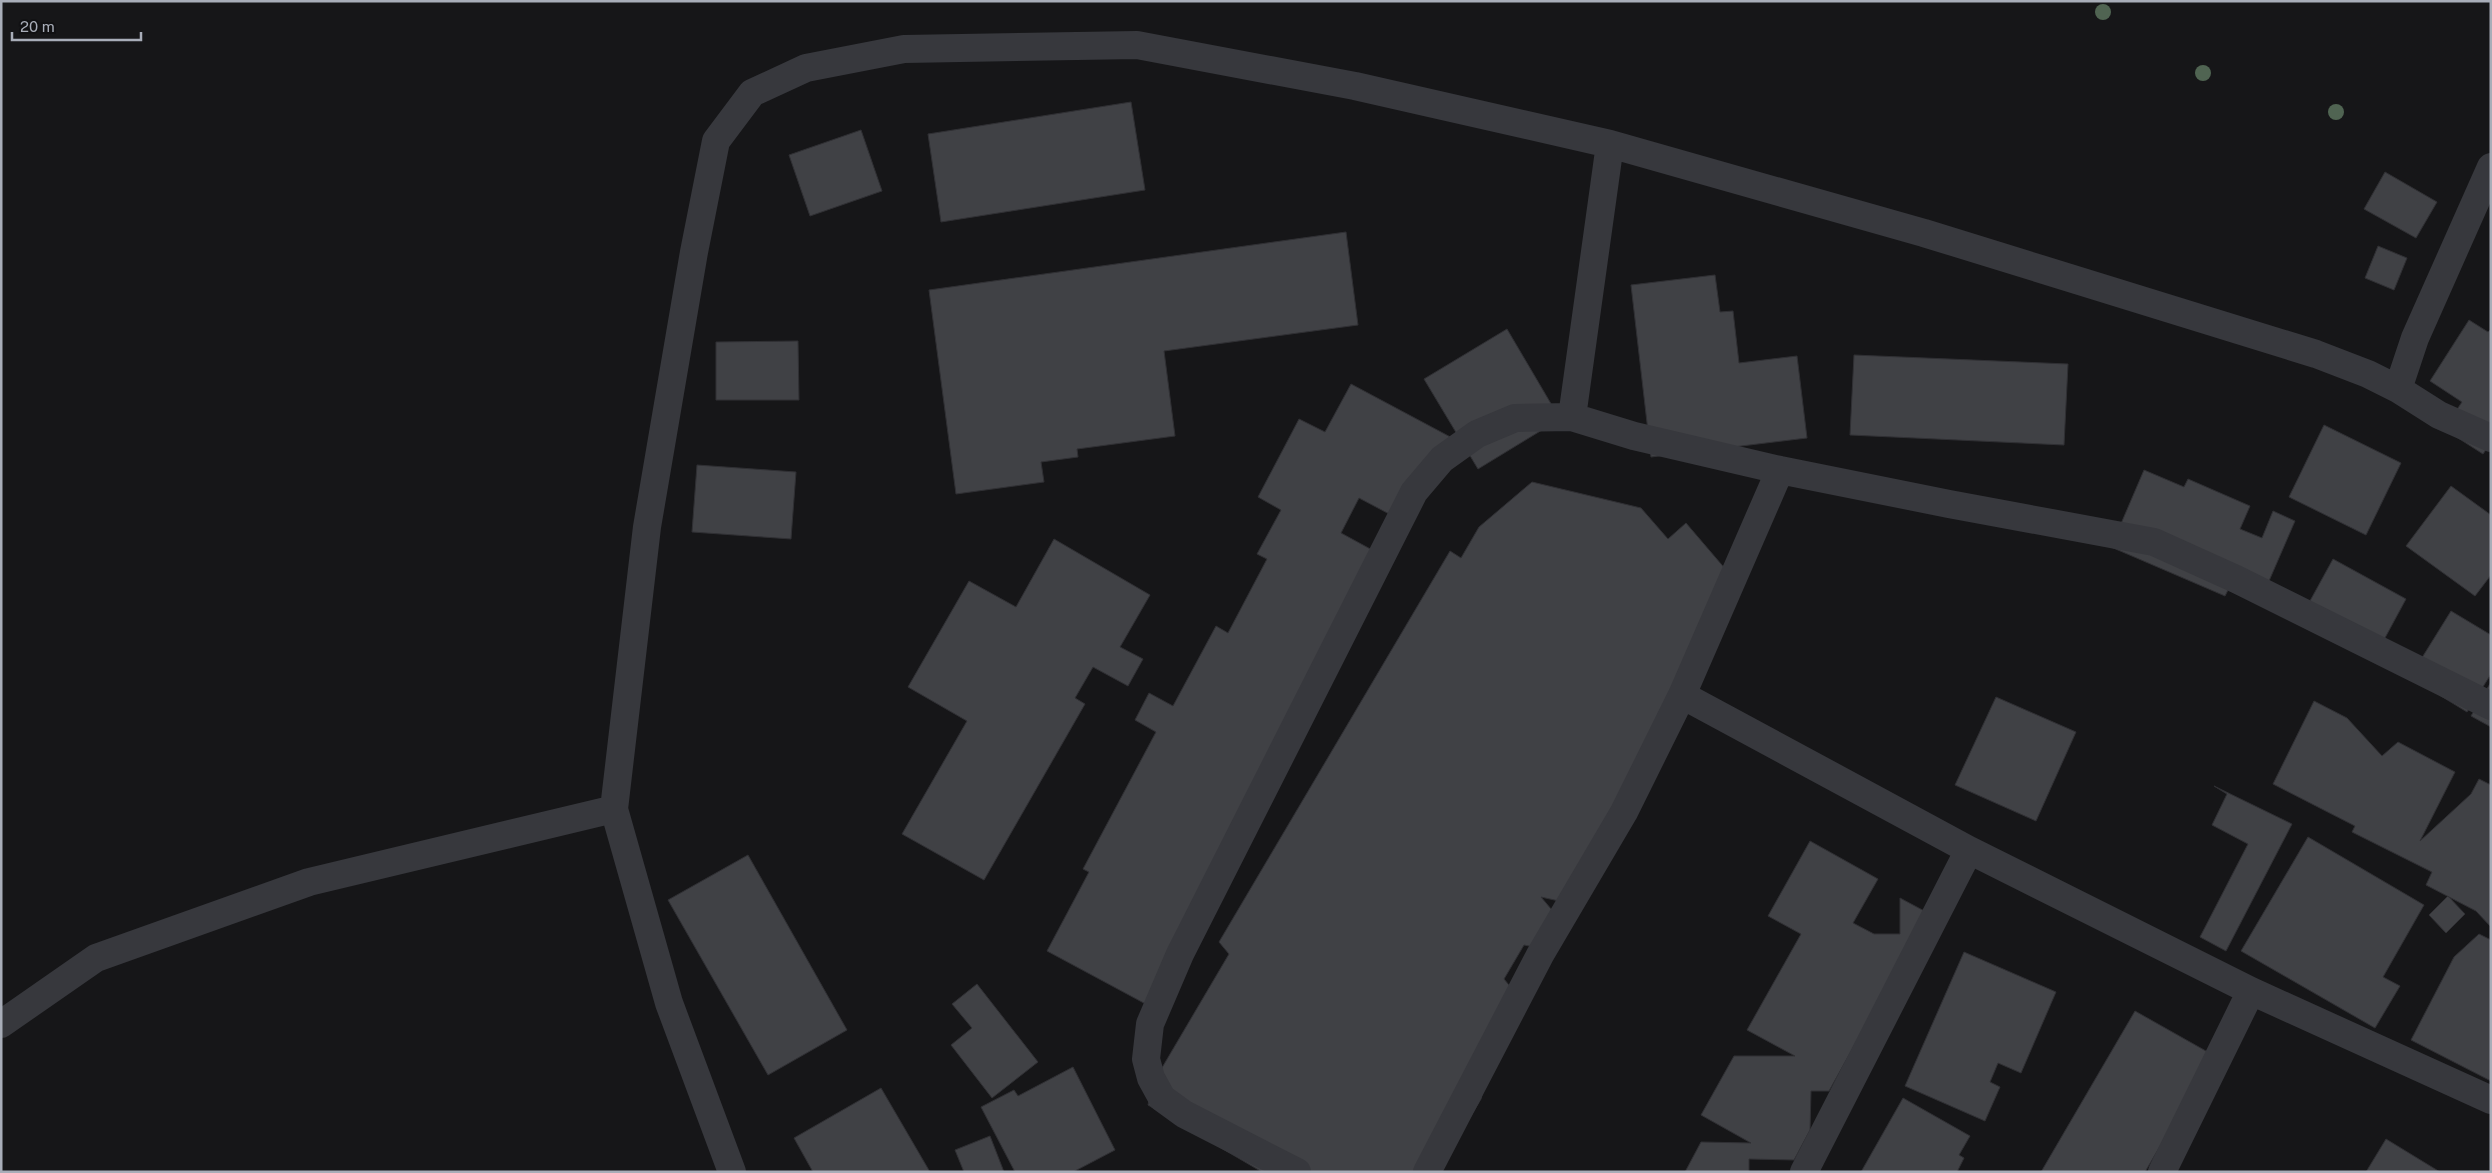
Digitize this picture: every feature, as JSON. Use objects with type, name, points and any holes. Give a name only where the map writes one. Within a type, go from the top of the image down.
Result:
[{"type":"street","points":[[732,1172],[669,1003],[614,809],[646,527],[694,252],[716,141],[752,93],[806,68],[904,49],[1137,45],[1355,86],[1610,144],[1924,233],[2316,354],[2368,374],[2439,415],[2491,438]]},
{"type":"street","points":[[1572,417],[1610,144]]},
{"type":"street","points":[[2398,390],[2415,338],[2491,167]]},
{"type":"street","points":[[1297,1172],[1184,1114],[1162,1098],[1151,1078],[1146,1059],[1150,1024],[1180,954],[1414,492],[1442,460],[1477,434],[1515,418],[1572,417],[1634,436],[1780,470],[2154,542],[2236,579],[2491,706]]},
{"type":"street","points":[[1427,1172],[1540,955],[1624,812],[1682,695],[1780,470]]},
{"type":"street","points":[[1682,695],[1969,850],[2251,991],[2491,1100]]},
{"type":"street","points":[[1,1024],[96,958],[308,882],[614,809]]},
{"type":"street","points":[[1804,1172],[1969,850]]},
{"type":"street","points":[[2162,1172],[2251,991]]},
{"type":"building","points":[[1131,102],[1145,190],[941,222],[928,134]]},
{"type":"building","points":[[861,130],[882,191],[810,216],[789,155]]},
{"type":"building","points":[[2385,172],[2437,202],[2416,238],[2364,209]]},
{"type":"building","points":[[1346,232],[1358,325],[1164,351],[1175,436],[1077,449],[1078,457],[1041,462],[1044,482],[956,494],[929,290]]},
{"type":"building","points":[[2378,246],[2407,258],[2394,290],[2365,278]]},
{"type":"building","points":[[1715,275],[1720,312],[1733,311],[1739,363],[1797,356],[1807,438],[1651,457],[1631,285]]},
{"type":"building","points":[[2469,320],[2488,332],[2491,329],[2491,442],[2483,454],[2444,429],[2462,402],[2430,381]]},
{"type":"building","points":[[1507,329],[1560,419],[1478,469],[1424,379]]},
{"type":"building","points":[[798,341],[799,400],[716,400],[716,342]]},
{"type":"building","points":[[1854,355],[2068,364],[2064,445],[1850,435]]},
{"type":"building","points":[[1351,384],[1456,440],[1410,525],[1359,498],[1341,533],[1385,557],[1155,1009],[1047,951],[1089,872],[1083,869],[1156,732],[1135,720],[1149,693],[1173,706],[1216,626],[1228,633],[1267,559],[1257,554],[1281,510],[1258,497],[1299,419],[1325,432]]},
{"type":"building","points":[[2324,425],[2401,463],[2366,535],[2289,497]]},
{"type":"building","points":[[697,465],[796,472],[791,539],[692,532]]},
{"type":"building","points":[[2144,470],[2184,487],[2188,479],[2250,506],[2240,529],[2262,538],[2273,511],[2295,521],[2259,604],[2228,590],[2225,596],[2111,547]]},
{"type":"building","points":[[1532,482],[1641,508],[1668,539],[1686,523],[1739,585],[1577,905],[1541,897],[1567,928],[1554,951],[1524,945],[1504,979],[1518,996],[1495,1037],[1481,1099],[1438,1172],[1262,1172],[1148,1105],[1153,1083],[1229,954],[1219,942],[1450,551],[1461,558],[1479,527]]},
{"type":"building","points":[[2451,486],[2491,515],[2491,575],[2475,596],[2406,546]]},
{"type":"building","points":[[1054,539],[1150,595],[1120,647],[1143,659],[1128,686],[1093,667],[1075,698],[1085,704],[984,880],[902,834],[967,721],[908,687],[969,581],[1016,607]]},
{"type":"building","points":[[2333,559],[2406,599],[2373,660],[2299,621]]},
{"type":"building","points":[[2451,611],[2491,635],[2491,674],[2467,712],[2410,677]]},
{"type":"building","points":[[2491,682],[2491,727],[2471,716]]},
{"type":"building","points":[[1996,697],[2076,732],[2036,821],[1955,785]]},
{"type":"building","points":[[2314,701],[2347,718],[2382,756],[2398,742],[2455,772],[2420,841],[2471,794],[2479,779],[2491,785],[2491,927],[2476,911],[2426,885],[2432,872],[2352,832],[2355,826],[2273,784]]},
{"type":"building","points":[[2214,786],[2292,824],[2226,951],[2200,937],[2248,844],[2212,825],[2227,794]]},
{"type":"building","points":[[2308,837],[2424,905],[2383,977],[2400,986],[2375,1028],[2241,951]]},
{"type":"building","points":[[1810,841],[1878,879],[1853,923],[1874,934],[1900,934],[1900,898],[1928,913],[1829,1091],[1811,1091],[1810,1130],[1794,1160],[1749,1159],[1749,1172],[1685,1172],[1701,1142],[1751,1143],[1701,1115],[1734,1056],[1795,1056],[1747,1030],[1801,934],[1768,916]]},
{"type":"building","points":[[748,855],[847,1030],[768,1075],[668,900]]},
{"type":"building","points":[[2448,896],[2465,914],[2446,933],[2429,915]]},
{"type":"building","points":[[2479,934],[2491,940],[2491,1081],[2411,1040],[2454,957]]},
{"type":"building","points":[[1964,952],[2056,992],[2021,1073],[1998,1063],[1990,1082],[2000,1087],[1985,1121],[1905,1086]]},
{"type":"building","points":[[977,984],[1038,1062],[992,1098],[951,1045],[972,1028],[952,1004]]},
{"type":"building","points":[[2135,1011],[2213,1055],[2145,1172],[2041,1172]]},
{"type":"building","points":[[1073,1067],[1115,1150],[1073,1172],[1015,1172],[981,1107],[1014,1090],[1018,1096]]},
{"type":"building","points":[[881,1088],[930,1172],[813,1172],[794,1138]]},
{"type":"building","points":[[1903,1098],[1970,1136],[1959,1155],[1964,1158],[1957,1172],[1861,1172]]},
{"type":"building","points":[[990,1136],[1004,1172],[964,1172],[955,1150]]},
{"type":"building","points":[[2386,1139],[2440,1172],[2366,1172]]}]
